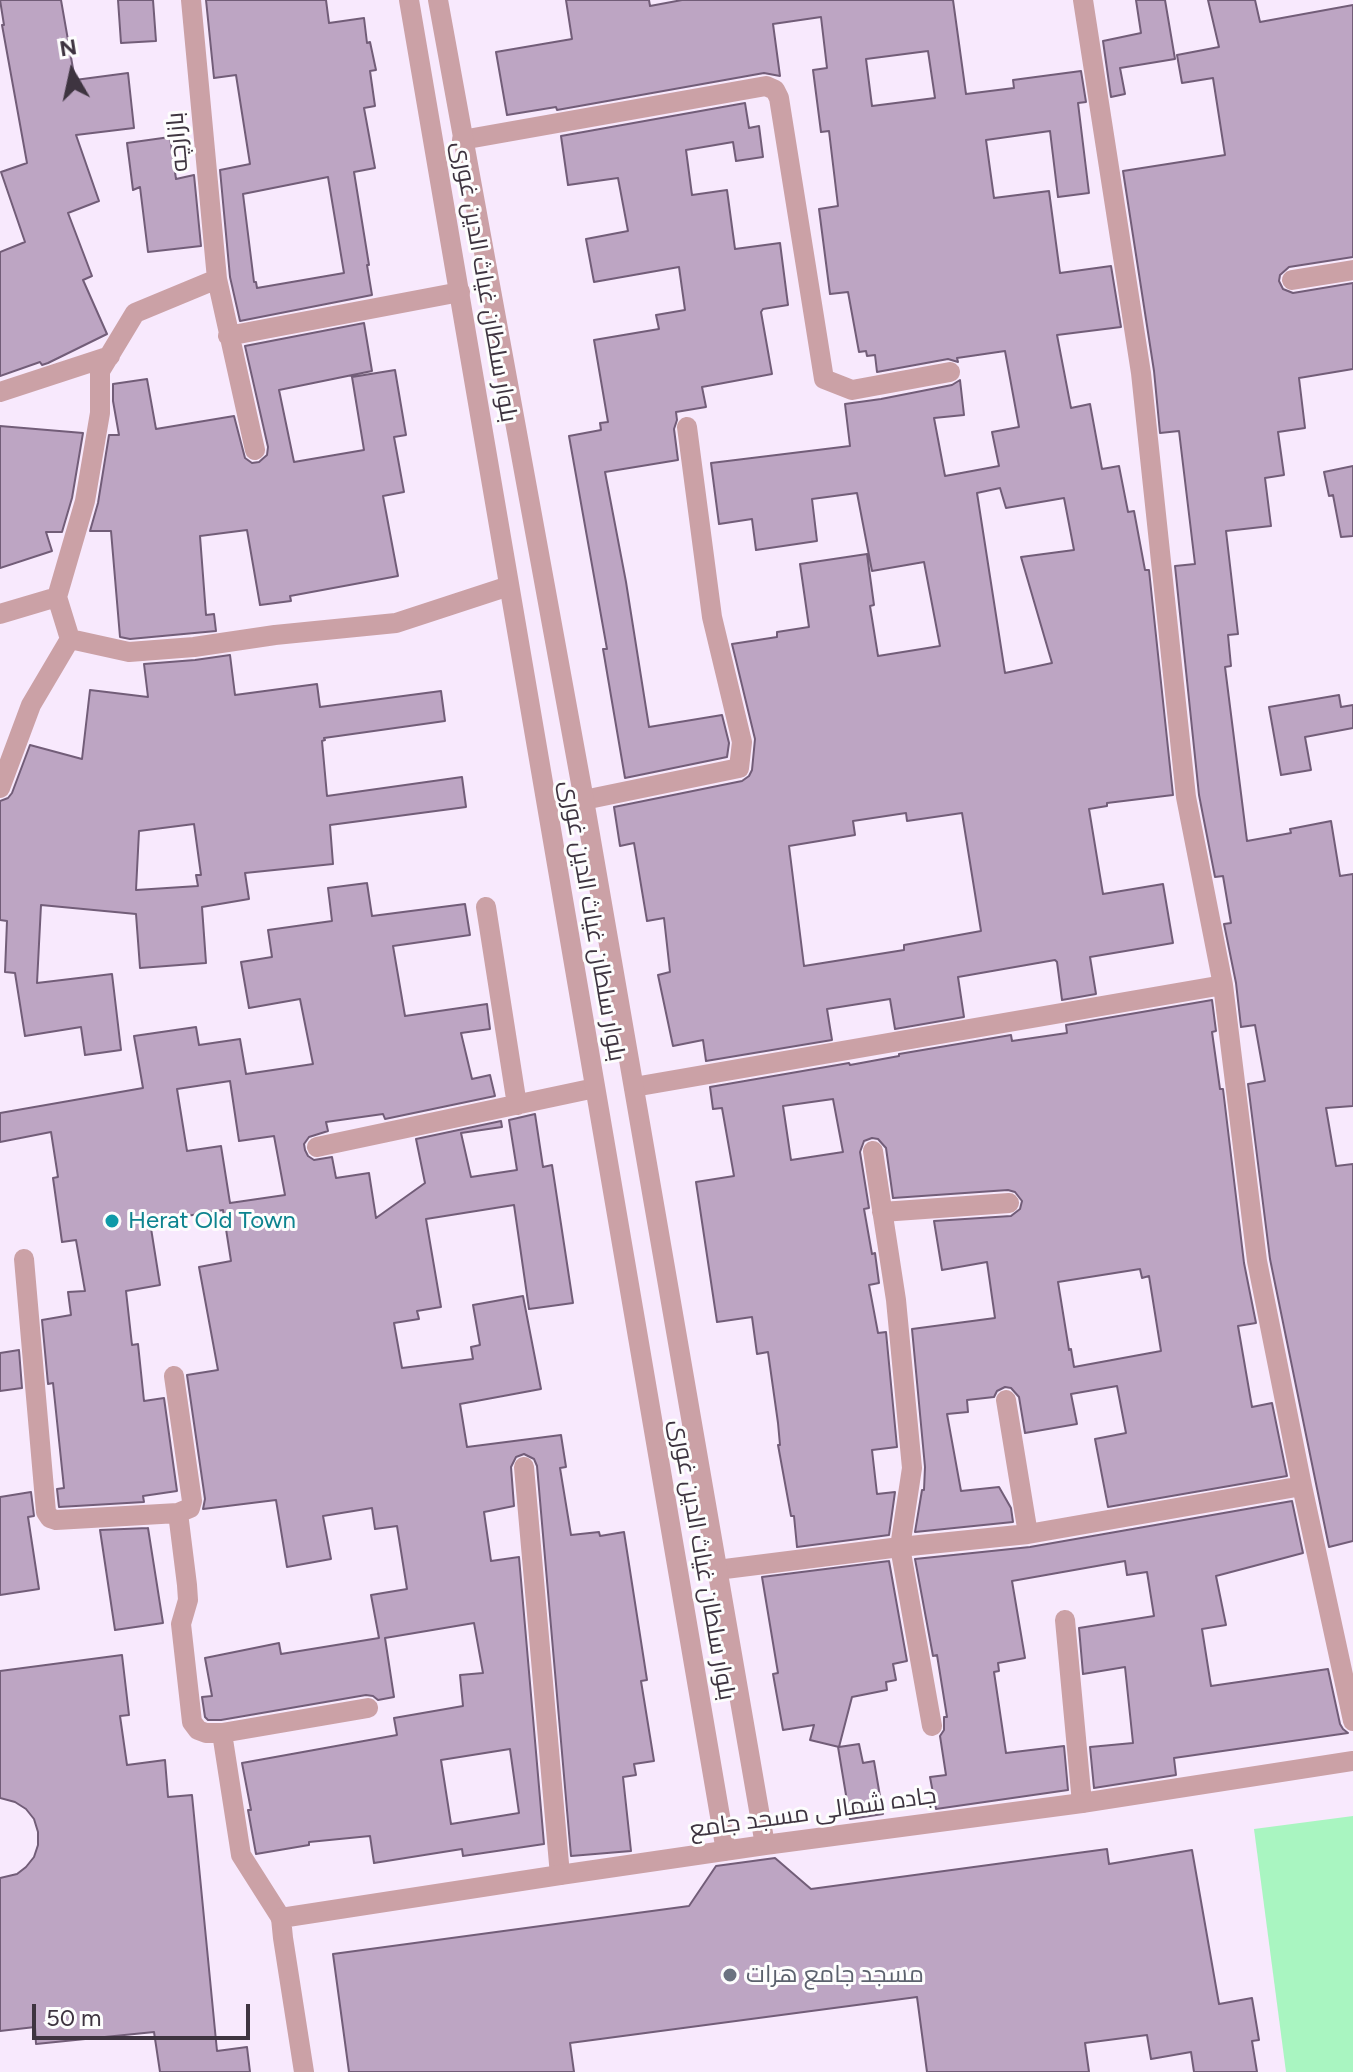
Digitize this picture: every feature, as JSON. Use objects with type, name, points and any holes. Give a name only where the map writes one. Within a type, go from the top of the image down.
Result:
[{"type":"street","name":"بازارچه","points":[[191,0],[217,279],[255,450]]},
{"type":"street","name":"بلوار سلطان غیاث الدین غوری","points":[[409,0],[726,1851]]},
{"type":"street","points":[[438,0],[584,800],[765,1845]]},
{"type":"street","points":[[1083,0],[1141,373],[1186,797],[1223,985],[1257,1261],[1353,1721]]},
{"type":"street","points":[[462,140],[766,86],[775,90],[779,98],[824,379],[852,390],[950,372]]},
{"type":"street","points":[[1292,280],[1353,270]]},
{"type":"street","points":[[0,788],[31,705],[70,639],[57,597],[85,501],[100,413],[100,371],[135,313],[217,279]]},
{"type":"street","points":[[228,336],[460,292]]},
{"type":"street","points":[[0,392],[110,356]]},
{"type":"street","points":[[584,800],[739,768],[742,742],[712,617],[687,427]]},
{"type":"street","points":[[70,639],[129,652],[396,623],[509,586]]},
{"type":"street","points":[[0,614],[57,597]]},
{"type":"street","points":[[486,907],[517,1105]]},
{"type":"street","points":[[634,1087],[1223,985]]},
{"type":"street","points":[[317,1147],[595,1088]]},
{"type":"street","points":[[873,1151],[896,1300],[912,1468],[900,1547],[932,1726]]},
{"type":"street","points":[[882,1212],[1009,1203]]},
{"type":"street","points":[[24,1259],[46,1512],[50,1518],[178,1513],[190,1508],[192,1501],[174,1376]]},
{"type":"street","points":[[1006,1400],[1028,1534]]},
{"type":"street","points":[[524,1467],[560,1875]]},
{"type":"street","points":[[717,1570],[1028,1534],[1302,1486]]},
{"type":"street","points":[[178,1513],[188,1600],[181,1624],[192,1722],[198,1730],[222,1733],[368,1708]]},
{"type":"street","points":[[1065,1620],[1082,1803]]},
{"type":"street","points":[[222,1733],[241,1855],[281,1918],[304,2072]]},
{"type":"street","name":"جاده شمالی مسجد جامع","points":[[281,1918],[1353,1761]]},
{"type":"green space","points":[[1353,1816],[1353,2072],[1286,2072],[1254,1829]]},
{"type":"building","points":[[0,0],[61,0],[75,80],[128,73],[134,128],[76,135],[99,201],[68,213],[92,276],[83,280],[107,334],[48,363],[42,365],[40,362],[0,376],[0,252],[25,242],[1,172],[27,163]]},
{"type":"building","points":[[118,0],[153,0],[156,41],[121,43]]},
{"type":"building","points":[[206,0],[326,0],[329,23],[364,18],[367,43],[370,42],[376,70],[370,71],[375,106],[364,108],[375,168],[354,172],[372,295],[240,321],[230,277],[220,170],[250,164],[236,75],[214,78]],"holes":[[[328,177],[344,273],[257,288],[243,194]]]},
{"type":"building","points":[[566,0],[649,0],[650,6],[682,0],[953,0],[966,94],[1014,88],[1013,80],[1081,71],[1086,102],[1078,103],[1089,193],[1058,197],[1050,131],[986,140],[994,198],[1049,191],[1060,273],[1111,266],[1121,327],[1057,335],[1071,408],[1090,404],[1102,469],[1119,466],[1128,512],[1134,511],[1145,570],[1149,570],[1173,795],[1107,803],[1107,806],[1089,809],[1103,894],[1163,884],[1173,943],[1090,957],[1096,994],[1062,1000],[1055,960],[958,977],[964,1017],[895,1029],[890,999],[827,1009],[832,1040],[706,1061],[703,1040],[673,1046],[658,975],[670,972],[664,918],[647,921],[634,843],[620,846],[614,807],[742,781],[749,776],[755,739],[732,644],[777,637],[777,632],[809,627],[800,564],[867,554],[874,605],[870,606],[878,656],[940,646],[924,562],[872,571],[857,493],[812,499],[817,541],[756,550],[752,519],[719,524],[711,463],[850,446],[845,404],[952,385],[960,380],[964,415],[934,418],[945,476],[999,466],[992,432],[1019,427],[1005,351],[957,358],[958,362],[948,359],[877,372],[875,355],[867,356],[866,351],[859,352],[848,292],[830,294],[819,209],[838,206],[829,131],[821,132],[813,70],[827,68],[821,17],[773,24],[780,76],[764,73],[557,110],[556,107],[507,115],[496,52],[572,39]],"holes":[[[928,51],[935,98],[872,106],[866,59]],[[1000,488],[1006,508],[1064,498],[1074,550],[1021,557],[1052,663],[1005,673],[977,493]],[[906,813],[907,821],[962,813],[981,931],[904,945],[904,950],[804,966],[789,846],[855,835],[853,821]]]},
{"type":"building","points":[[1136,0],[1165,0],[1175,59],[1120,68],[1125,94],[1111,97],[1103,41],[1141,33]]},
{"type":"building","points":[[1208,0],[1255,0],[1260,22],[1353,5],[1353,257],[1289,267],[1280,275],[1279,281],[1283,289],[1293,293],[1353,283],[1353,369],[1299,378],[1305,428],[1278,432],[1284,475],[1265,478],[1271,526],[1226,531],[1238,634],[1228,635],[1231,666],[1225,667],[1247,841],[1291,833],[1290,829],[1331,821],[1340,876],[1353,874],[1353,1106],[1326,1108],[1336,1166],[1353,1164],[1353,1541],[1329,1547],[1270,1259],[1248,1084],[1265,1081],[1255,1025],[1241,1027],[1224,924],[1231,923],[1223,876],[1215,877],[1199,795],[1175,566],[1195,564],[1179,431],[1160,433],[1154,371],[1123,171],[1225,155],[1213,78],[1182,83],[1177,55],[1219,47]]},
{"type":"building","points":[[745,103],[749,128],[759,126],[763,157],[736,161],[733,142],[686,150],[692,195],[727,190],[735,249],[780,243],[788,305],[763,309],[761,312],[772,374],[702,387],[706,407],[676,412],[674,429],[678,460],[605,472],[649,727],[722,715],[729,743],[727,757],[625,778],[603,649],[607,649],[569,436],[601,430],[600,423],[608,422],[594,340],[659,329],[656,315],[685,310],[679,267],[594,282],[586,239],[628,231],[618,178],[568,185],[561,136]]},
{"type":"building","points":[[170,137],[176,179],[194,175],[201,246],[148,252],[140,187],[133,190],[127,143]]},
{"type":"building","points":[[364,323],[372,371],[279,390],[294,462],[364,450],[352,377],[395,370],[406,435],[394,437],[404,492],[383,496],[398,576],[290,596],[291,601],[260,605],[247,530],[200,536],[206,615],[214,614],[216,631],[130,639],[120,637],[111,531],[90,531],[98,503],[109,435],[119,435],[113,384],[147,379],[156,429],[234,416],[245,458],[252,463],[259,462],[267,455],[268,447],[245,346]]},
{"type":"building","points":[[0,426],[83,433],[72,498],[62,532],[46,532],[52,551],[0,568]]},
{"type":"building","points":[[1353,466],[1353,536],[1341,537],[1333,495],[1329,496],[1324,472]]},
{"type":"building","points":[[230,655],[235,695],[317,684],[320,707],[441,691],[445,721],[324,738],[327,796],[462,777],[466,807],[330,825],[333,864],[245,873],[249,899],[202,907],[206,963],[140,968],[136,914],[41,905],[37,983],[112,974],[121,1050],[85,1055],[81,1027],[25,1036],[15,973],[5,972],[7,921],[0,920],[0,801],[12,793],[30,745],[82,759],[90,690],[148,697],[144,664]],"holes":[[[194,824],[201,875],[196,875],[198,886],[136,890],[139,831]]]},
{"type":"building","points":[[1339,695],[1341,707],[1353,705],[1353,728],[1305,737],[1311,770],[1281,775],[1269,707]]},
{"type":"building","points":[[367,883],[372,916],[465,904],[470,935],[393,946],[405,1016],[487,1004],[490,1029],[461,1033],[472,1079],[490,1075],[495,1096],[385,1119],[383,1114],[326,1122],[328,1131],[309,1137],[304,1144],[308,1156],[314,1160],[332,1157],[336,1178],[369,1173],[376,1218],[425,1183],[416,1139],[501,1121],[502,1127],[461,1133],[471,1177],[517,1170],[509,1120],[535,1114],[543,1167],[552,1165],[573,1303],[529,1309],[514,1205],[426,1219],[441,1307],[417,1311],[419,1319],[394,1323],[402,1368],[473,1359],[471,1347],[480,1345],[473,1305],[523,1296],[541,1389],[460,1404],[467,1447],[561,1435],[566,1467],[560,1468],[571,1535],[599,1532],[600,1536],[624,1532],[647,1680],[641,1681],[654,1761],[634,1764],[636,1775],[623,1777],[631,1851],[571,1856],[537,1466],[534,1459],[524,1454],[516,1457],[511,1467],[514,1506],[484,1512],[491,1561],[519,1557],[544,1844],[463,1856],[462,1849],[374,1863],[370,1836],[309,1842],[309,1845],[256,1854],[242,1763],[397,1735],[394,1718],[463,1706],[460,1675],[483,1673],[474,1623],[385,1638],[394,1697],[378,1700],[366,1695],[221,1720],[205,1717],[202,1697],[212,1696],[205,1658],[279,1643],[281,1654],[379,1638],[371,1595],[407,1589],[397,1526],[375,1529],[372,1508],[323,1516],[331,1559],[287,1567],[276,1500],[203,1509],[205,1499],[187,1375],[218,1370],[199,1267],[231,1261],[223,1210],[150,1222],[160,1285],[126,1291],[132,1345],[138,1344],[144,1401],[164,1398],[177,1491],[143,1496],[144,1502],[59,1507],[57,1489],[64,1488],[53,1383],[48,1384],[42,1320],[71,1315],[68,1292],[85,1291],[76,1240],[62,1242],[53,1178],[58,1177],[51,1132],[0,1142],[0,1113],[143,1088],[134,1036],[196,1027],[199,1045],[240,1039],[246,1074],[313,1064],[300,999],[249,1008],[241,962],[272,957],[268,930],[332,921],[328,888]],"holes":[[[230,1081],[239,1141],[274,1136],[285,1195],[230,1203],[221,1146],[187,1151],[177,1089]],[[510,1749],[519,1813],[451,1824],[441,1760]]]},
{"type":"building","points":[[1212,1000],[1216,1031],[1212,1032],[1220,1089],[1223,1089],[1244,1263],[1256,1323],[1238,1326],[1252,1407],[1272,1403],[1287,1476],[1108,1507],[1095,1439],[1126,1433],[1117,1386],[1071,1394],[1077,1424],[1025,1433],[1019,1397],[1011,1388],[1005,1387],[997,1391],[994,1397],[967,1400],[968,1412],[947,1414],[961,1491],[999,1487],[1011,1508],[1013,1522],[915,1532],[924,1490],[925,1467],[912,1329],[995,1318],[987,1262],[942,1270],[934,1221],[1011,1216],[1020,1209],[1022,1201],[1015,1192],[1008,1190],[893,1198],[886,1148],[878,1139],[872,1138],[864,1141],[860,1152],[869,1208],[864,1209],[879,1283],[869,1285],[878,1333],[886,1332],[897,1447],[872,1450],[877,1494],[895,1492],[889,1535],[797,1547],[794,1516],[791,1516],[778,1445],[768,1352],[757,1354],[752,1317],[717,1322],[696,1182],[734,1176],[722,1108],[713,1109],[710,1087],[1011,1035],[1012,1041],[1067,1033],[1066,1025]],"holes":[[[833,1099],[843,1152],[791,1160],[783,1106]],[[1140,1269],[1142,1278],[1149,1276],[1161,1351],[1074,1367],[1058,1282]]]},
{"type":"building","points":[[19,1350],[22,1388],[0,1391],[0,1353]]},
{"type":"building","points":[[31,1492],[34,1516],[28,1517],[39,1589],[0,1595],[0,1497]]},
{"type":"building","points":[[1292,1501],[1303,1553],[1216,1576],[1226,1625],[1202,1629],[1211,1686],[1328,1669],[1340,1724],[1348,1733],[1174,1758],[1176,1775],[1094,1788],[1090,1747],[1133,1743],[1125,1667],[1083,1674],[1079,1628],[1154,1616],[1147,1572],[1127,1575],[1125,1561],[1012,1581],[1025,1658],[998,1663],[999,1671],[994,1672],[1006,1753],[1064,1746],[1068,1790],[936,1809],[930,1777],[946,1775],[940,1736],[944,1730],[944,1717],[947,1717],[937,1655],[933,1656],[915,1559],[1030,1547]]},
{"type":"building","points":[[148,1528],[163,1623],[115,1630],[100,1530]]},
{"type":"building","points":[[889,1561],[907,1661],[893,1664],[896,1680],[886,1682],[887,1690],[852,1697],[839,1747],[810,1740],[814,1725],[783,1730],[773,1674],[778,1673],[762,1577]]},
{"type":"building","points":[[122,1655],[129,1715],[120,1716],[127,1765],[165,1760],[168,1797],[192,1795],[217,2051],[247,2047],[250,2072],[160,2072],[154,2032],[36,2044],[35,2027],[0,2031],[0,1878],[17,1874],[26,1867],[34,1857],[38,1832],[34,1819],[26,1809],[0,1798],[0,1671]]},
{"type":"building","points":[[859,1744],[863,1763],[874,1761],[883,1814],[850,1819],[838,1747]]},
{"type":"building","name":"مسجد جامع هرات","points":[[1107,1849],[1109,1864],[1192,1850],[1219,2004],[1252,1998],[1259,2040],[1252,2041],[1257,2072],[1194,2072],[1191,2052],[1151,2059],[1147,2035],[1085,2043],[1089,2072],[927,2072],[917,1997],[570,2043],[574,2072],[349,2072],[333,1954],[689,1906],[716,1866],[775,1858],[811,1889]]},
{"type":"place","name":"Herat Old Town","points":[[112,1221]]},
{"type":"place","name":"مسجد جامع هرات","points":[[730,1975]]}]
